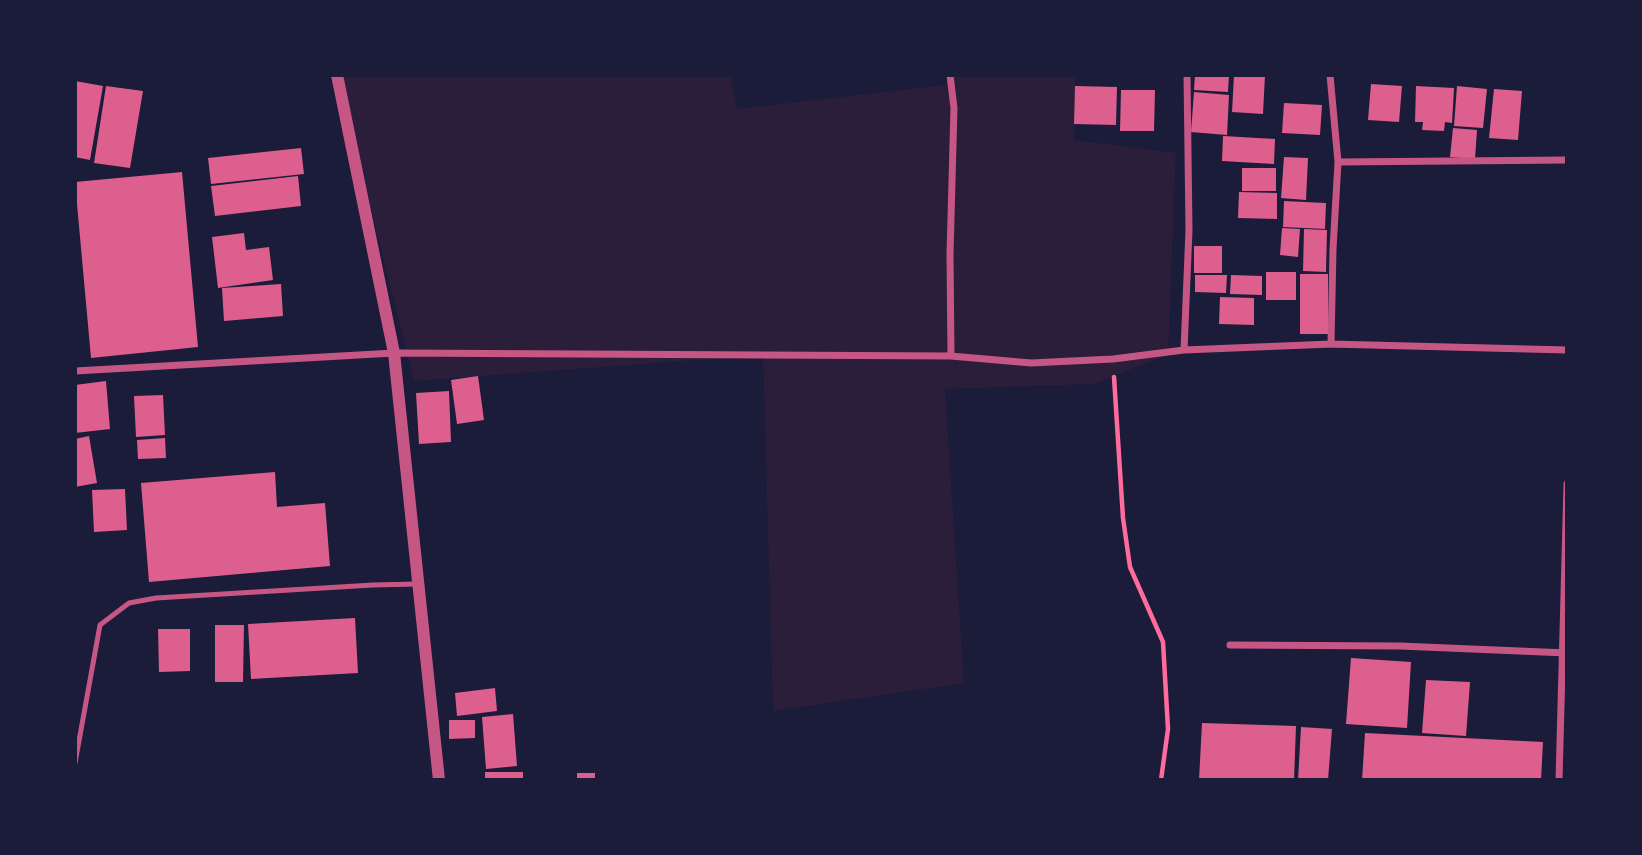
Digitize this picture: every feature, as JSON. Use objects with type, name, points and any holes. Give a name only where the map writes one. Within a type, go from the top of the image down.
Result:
[{"type":"street","points":[[337,75],[394,353],[439,780]]},
{"type":"street","points":[[950,75],[954,108],[950,254],[951,356]]},
{"type":"street","points":[[1184,351],[1189,230],[1187,75]]},
{"type":"street","points":[[1330,75],[1338,162],[1331,344]]},
{"type":"street","points":[[1338,162],[1567,160]]},
{"type":"street","points":[[75,371],[394,353],[951,356],[1031,363],[1112,359],[1184,351],[1331,344],[1567,350]]},
{"type":"street","points":[[1559,780],[1567,484]]},
{"type":"street","points":[[1230,645],[1400,646],[1564,653]]},
{"type":"lane","points":[[75,763],[100,625],[129,603],[156,597],[419,584]]},
{"type":"path","points":[[1112,359],[1123,518],[1130,567],[1163,642],[1168,729],[1161,780]]},
{"type":"shaded area","points":[[337,75],[730,75],[737,109],[953,84],[953,75],[1075,75],[1074,140],[1176,153],[1168,355],[1093,384],[945,389],[964,683],[773,711],[763,355],[414,381]]},
{"type":"building","points":[[1195,75],[1229,75],[1228,92],[1194,90]]},
{"type":"building","points":[[1234,75],[1265,75],[1263,114],[1232,112]]},
{"type":"building","points":[[75,81],[103,86],[90,160],[75,157]]},
{"type":"building","points":[[1371,84],[1402,86],[1399,122],[1368,120]]},
{"type":"building","points":[[106,86],[143,91],[130,168],[94,163]]},
{"type":"building","points":[[1075,86],[1117,87],[1116,125],[1074,124]]},
{"type":"building","points":[[1416,86],[1454,88],[1452,123],[1445,122],[1444,131],[1422,130],[1423,122],[1415,122]]},
{"type":"building","points":[[1457,86],[1487,89],[1483,128],[1454,126]]},
{"type":"building","points":[[1494,89],[1522,91],[1518,140],[1489,138]]},
{"type":"building","points":[[1121,90],[1155,90],[1154,131],[1120,131]]},
{"type":"building","points":[[1194,92],[1229,95],[1227,135],[1191,132]]},
{"type":"building","points":[[1284,103],[1322,105],[1320,135],[1282,133]]},
{"type":"building","points":[[1453,128],[1477,130],[1475,159],[1450,157]]},
{"type":"building","points":[[1223,136],[1275,139],[1274,164],[1222,161]]},
{"type":"building","points":[[301,148],[304,174],[211,184],[208,158]]},
{"type":"building","points":[[1284,157],[1308,158],[1306,200],[1281,198]]},
{"type":"building","points":[[1242,168],[1276,168],[1276,191],[1242,191]]},
{"type":"building","points":[[182,172],[198,347],[91,358],[75,182]]},
{"type":"building","points":[[298,176],[301,206],[215,216],[211,186]]},
{"type":"building","points":[[1239,192],[1277,193],[1277,219],[1238,218]]},
{"type":"building","points":[[1284,201],[1326,203],[1325,229],[1283,227]]},
{"type":"building","points":[[1282,228],[1300,229],[1298,257],[1280,255]]},
{"type":"building","points":[[1304,229],[1327,230],[1326,272],[1303,271]]},
{"type":"building","points":[[244,233],[246,250],[269,247],[273,280],[218,288],[212,237]]},
{"type":"building","points":[[1194,246],[1222,246],[1222,273],[1194,273]]},
{"type":"building","points":[[1266,272],[1296,272],[1296,300],[1266,300]]},
{"type":"building","points":[[1300,274],[1328,274],[1328,334],[1300,334]]},
{"type":"building","points":[[1195,275],[1227,275],[1226,293],[1195,292]]},
{"type":"building","points":[[1231,275],[1262,276],[1262,295],[1230,294]]},
{"type":"building","points":[[281,284],[283,316],[224,321],[222,288]]},
{"type":"building","points":[[1220,297],[1254,298],[1254,325],[1219,324]]},
{"type":"building","points":[[478,376],[484,420],[457,424],[451,380]]},
{"type":"building","points":[[106,381],[110,429],[75,433],[75,385]]},
{"type":"building","points":[[449,391],[451,442],[419,444],[416,393]]},
{"type":"building","points":[[163,395],[165,435],[136,437],[134,396]]},
{"type":"building","points":[[89,436],[97,483],[75,487],[75,439]]},
{"type":"building","points":[[165,438],[166,458],[138,459],[137,440]]},
{"type":"building","points":[[275,472],[277,507],[325,503],[330,566],[149,582],[141,483]]},
{"type":"building","points":[[125,489],[127,530],[94,532],[92,490]]},
{"type":"building","points":[[355,618],[358,673],[251,679],[248,624]]},
{"type":"building","points":[[215,625],[244,625],[243,682],[215,682]]},
{"type":"building","points":[[158,629],[190,629],[190,671],[159,672]]},
{"type":"building","points":[[1351,658],[1411,662],[1407,728],[1346,724]]},
{"type":"building","points":[[1426,680],[1470,682],[1466,736],[1422,733]]},
{"type":"building","points":[[495,688],[497,711],[457,716],[455,693]]},
{"type":"building","points":[[513,714],[517,766],[486,769],[482,717]]},
{"type":"building","points":[[449,720],[475,720],[475,738],[449,739]]},
{"type":"building","points":[[1202,723],[1296,726],[1294,780],[1199,780]]},
{"type":"building","points":[[1301,727],[1332,729],[1328,780],[1298,780]]},
{"type":"building","points":[[1365,733],[1543,742],[1541,780],[1362,780]]},
{"type":"building","points":[[485,772],[523,772],[523,780],[485,780]]},
{"type":"building","points":[[577,773],[595,773],[595,780],[577,780]]}]
